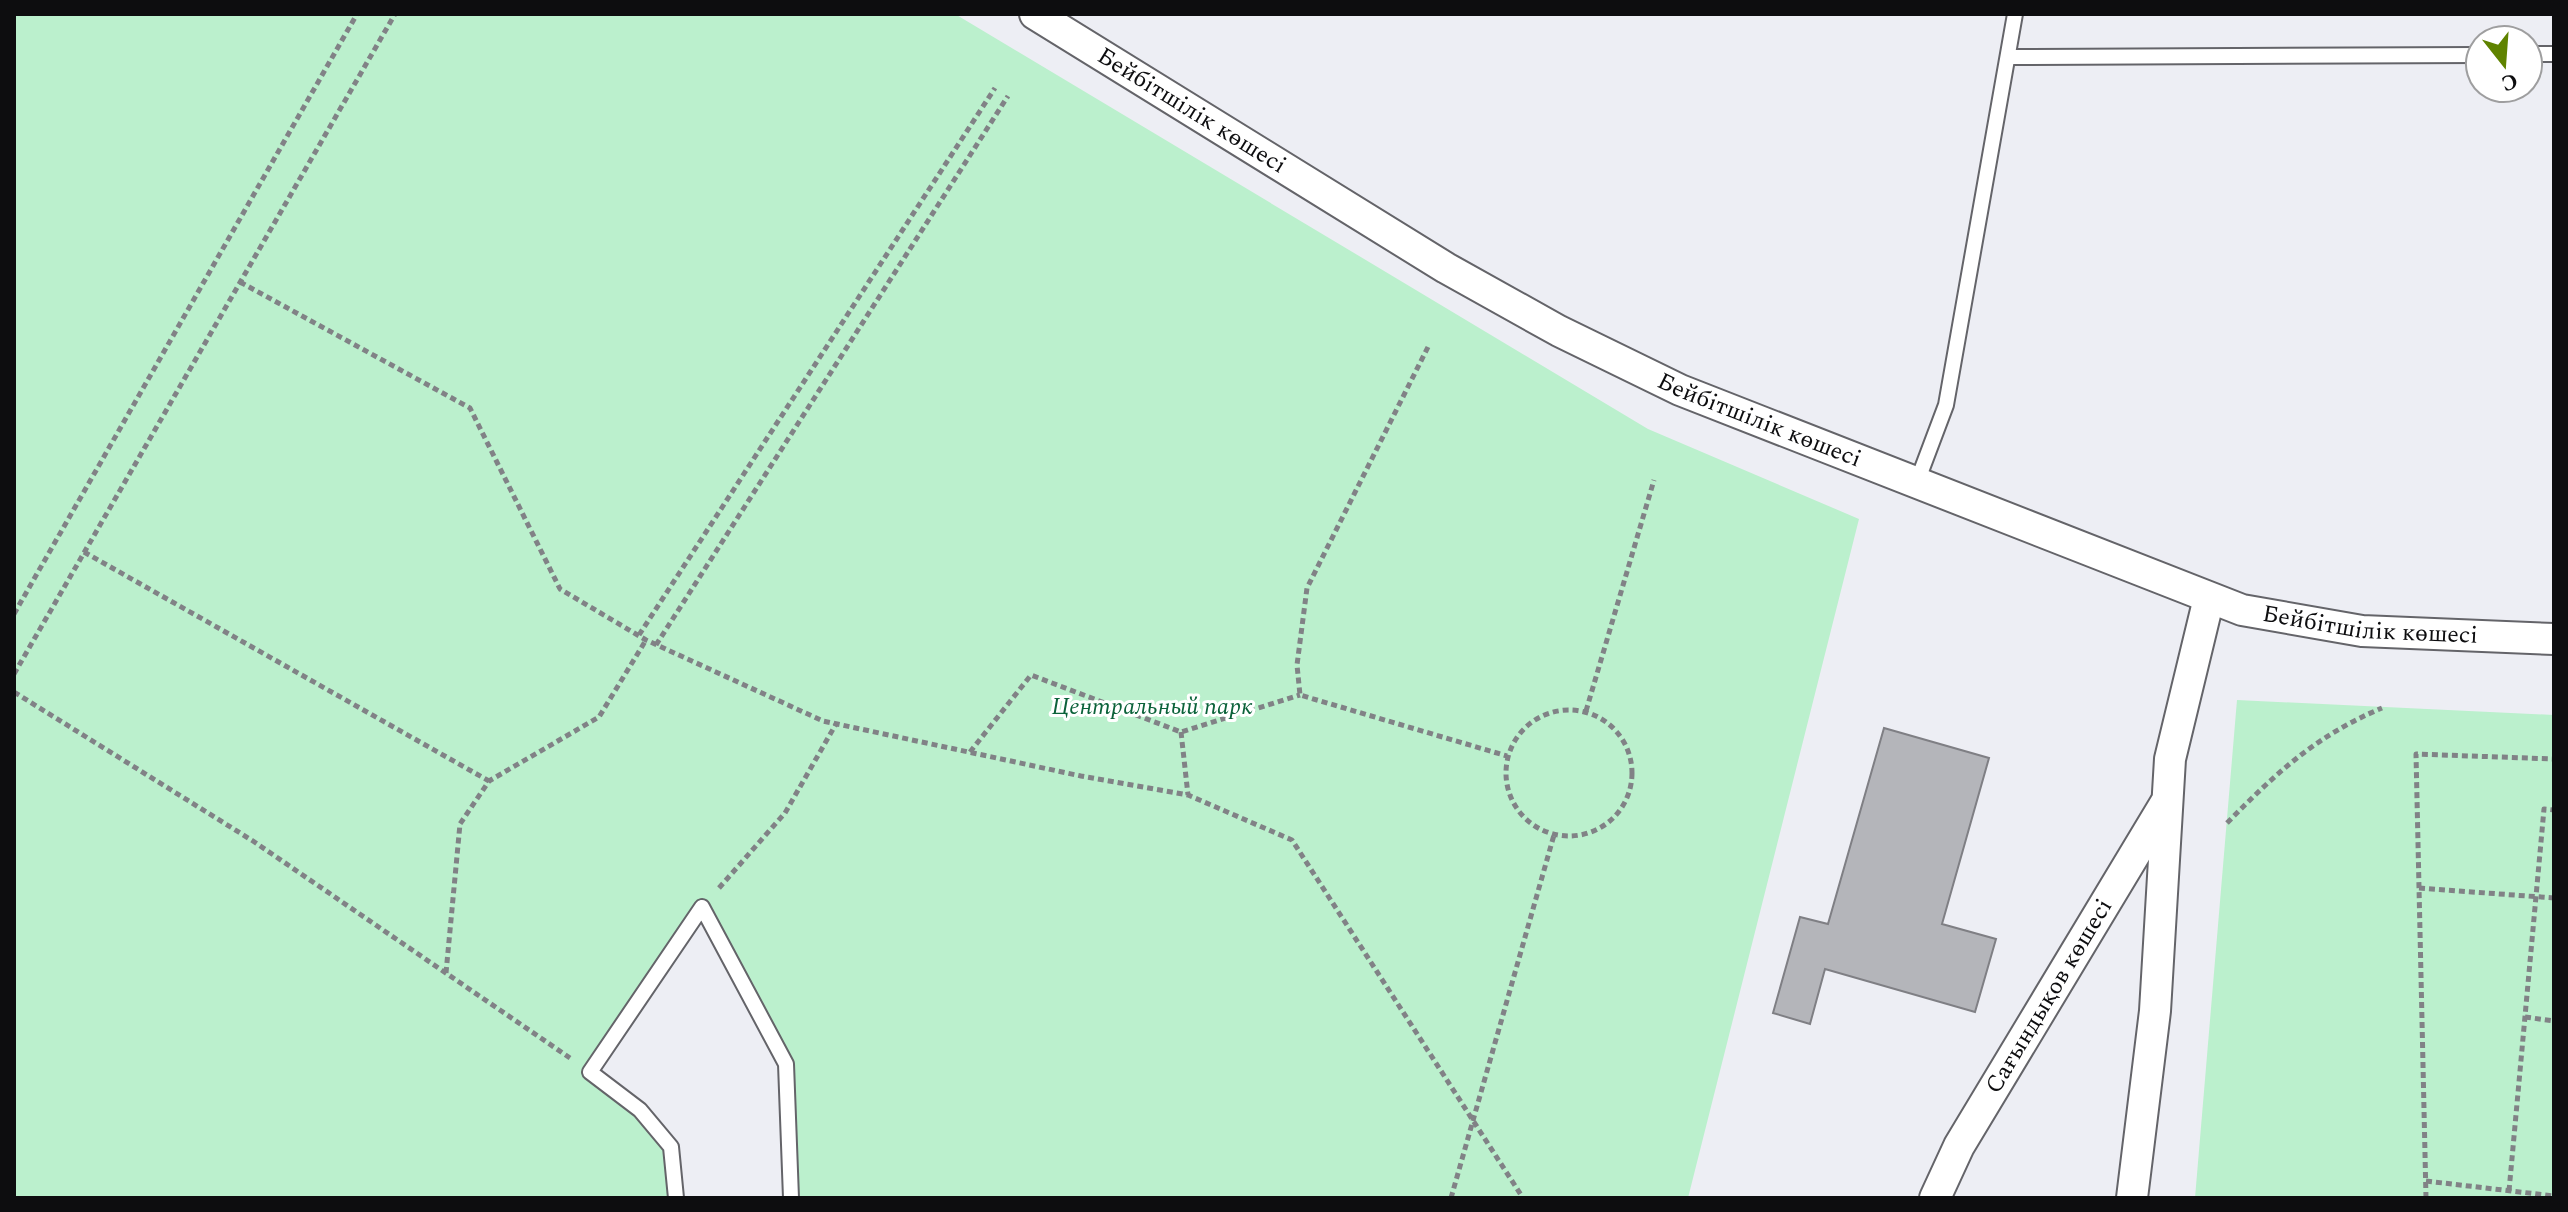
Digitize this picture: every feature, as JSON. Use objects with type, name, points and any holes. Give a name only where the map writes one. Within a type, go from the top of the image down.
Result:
[{"type":"street","name":"Бейбітшілік көшесі","points":[[1035,14],[1446,268],[1559,331],[1680,390],[2242,610],[2362,631],[2554,639]]},
{"type":"street","name":"Сағындықов көшесі","points":[[2132,1198],[2155,1011],[2170,759],[2209,598]]},
{"type":"street","name":"Сағындықов көшесі","points":[[1935,1198],[1959,1146],[2168,799]]},
{"type":"lane","points":[[1917,482],[1946,405],[2015,14]]},
{"type":"lane","points":[[2008,57],[2464,55]]},
{"type":"lane","points":[[676,1198],[671,1147],[640,1110],[590,1072],[702,907],[786,1064],[791,1198]]},
{"type":"path","points":[[14,614],[357,14]]},
{"type":"path","points":[[14,674],[395,14]]},
{"type":"path","points":[[639,635],[995,88]]},
{"type":"path","points":[[656,645],[1008,96]]},
{"type":"path","points":[[240,282],[470,408],[560,589],[646,640],[836,724],[1188,795],[1292,840],[1523,1198]]},
{"type":"path","points":[[1300,695],[1297,665],[1307,588],[1428,347]]},
{"type":"path","points":[[1586,711],[1654,480]]},
{"type":"path","points":[[84,552],[489,781]]},
{"type":"path","points":[[446,973],[460,824],[489,781],[599,717],[646,640]]},
{"type":"path","points":[[970,752],[1031,675],[1181,732],[1300,695],[1507,756]]},
{"type":"path","points":[[14,692],[253,841],[590,1072]]},
{"type":"path","points":[[2227,823],[2264,786],[2312,746],[2339,726],[2382,708]]},
{"type":"path","points":[[1566,709],[1586,711],[1606,721],[1621,736],[1630,756],[1633,778],[1621,808],[1597,830],[1576,836],[1554,835],[1535,827],[1520,814],[1507,787],[1507,756],[1515,738],[1529,723],[1566,709]]},
{"type":"path","points":[[702,907],[785,813],[836,724]]},
{"type":"path","points":[[1181,732],[1188,795]]},
{"type":"path","points":[[2426,1198],[2416,754],[2554,759]]},
{"type":"path","points":[[2509,1191],[2544,809],[2554,810]]},
{"type":"path","points":[[1451,1198],[1554,835]]},
{"type":"path","points":[[2419,888],[2554,898]]},
{"type":"path","points":[[2525,1017],[2554,1021]]},
{"type":"path","points":[[2426,1181],[2554,1196]]},
{"type":"green space","name":"Центральный парк","points":[[14,14],[955,14],[1648,429],[1859,519],[1688,1198],[790,1198],[786,1064],[702,907],[591,1072],[671,1147],[676,1198],[14,1198]]},
{"type":"green space","points":[[2237,700],[2554,715],[2554,1198],[2195,1198]]},
{"type":"building","points":[[1884,728],[1989,758],[1942,924],[1996,939],[1975,1012],[1825,969],[1810,1024],[1773,1013],[1800,917],[1828,924]]}]
